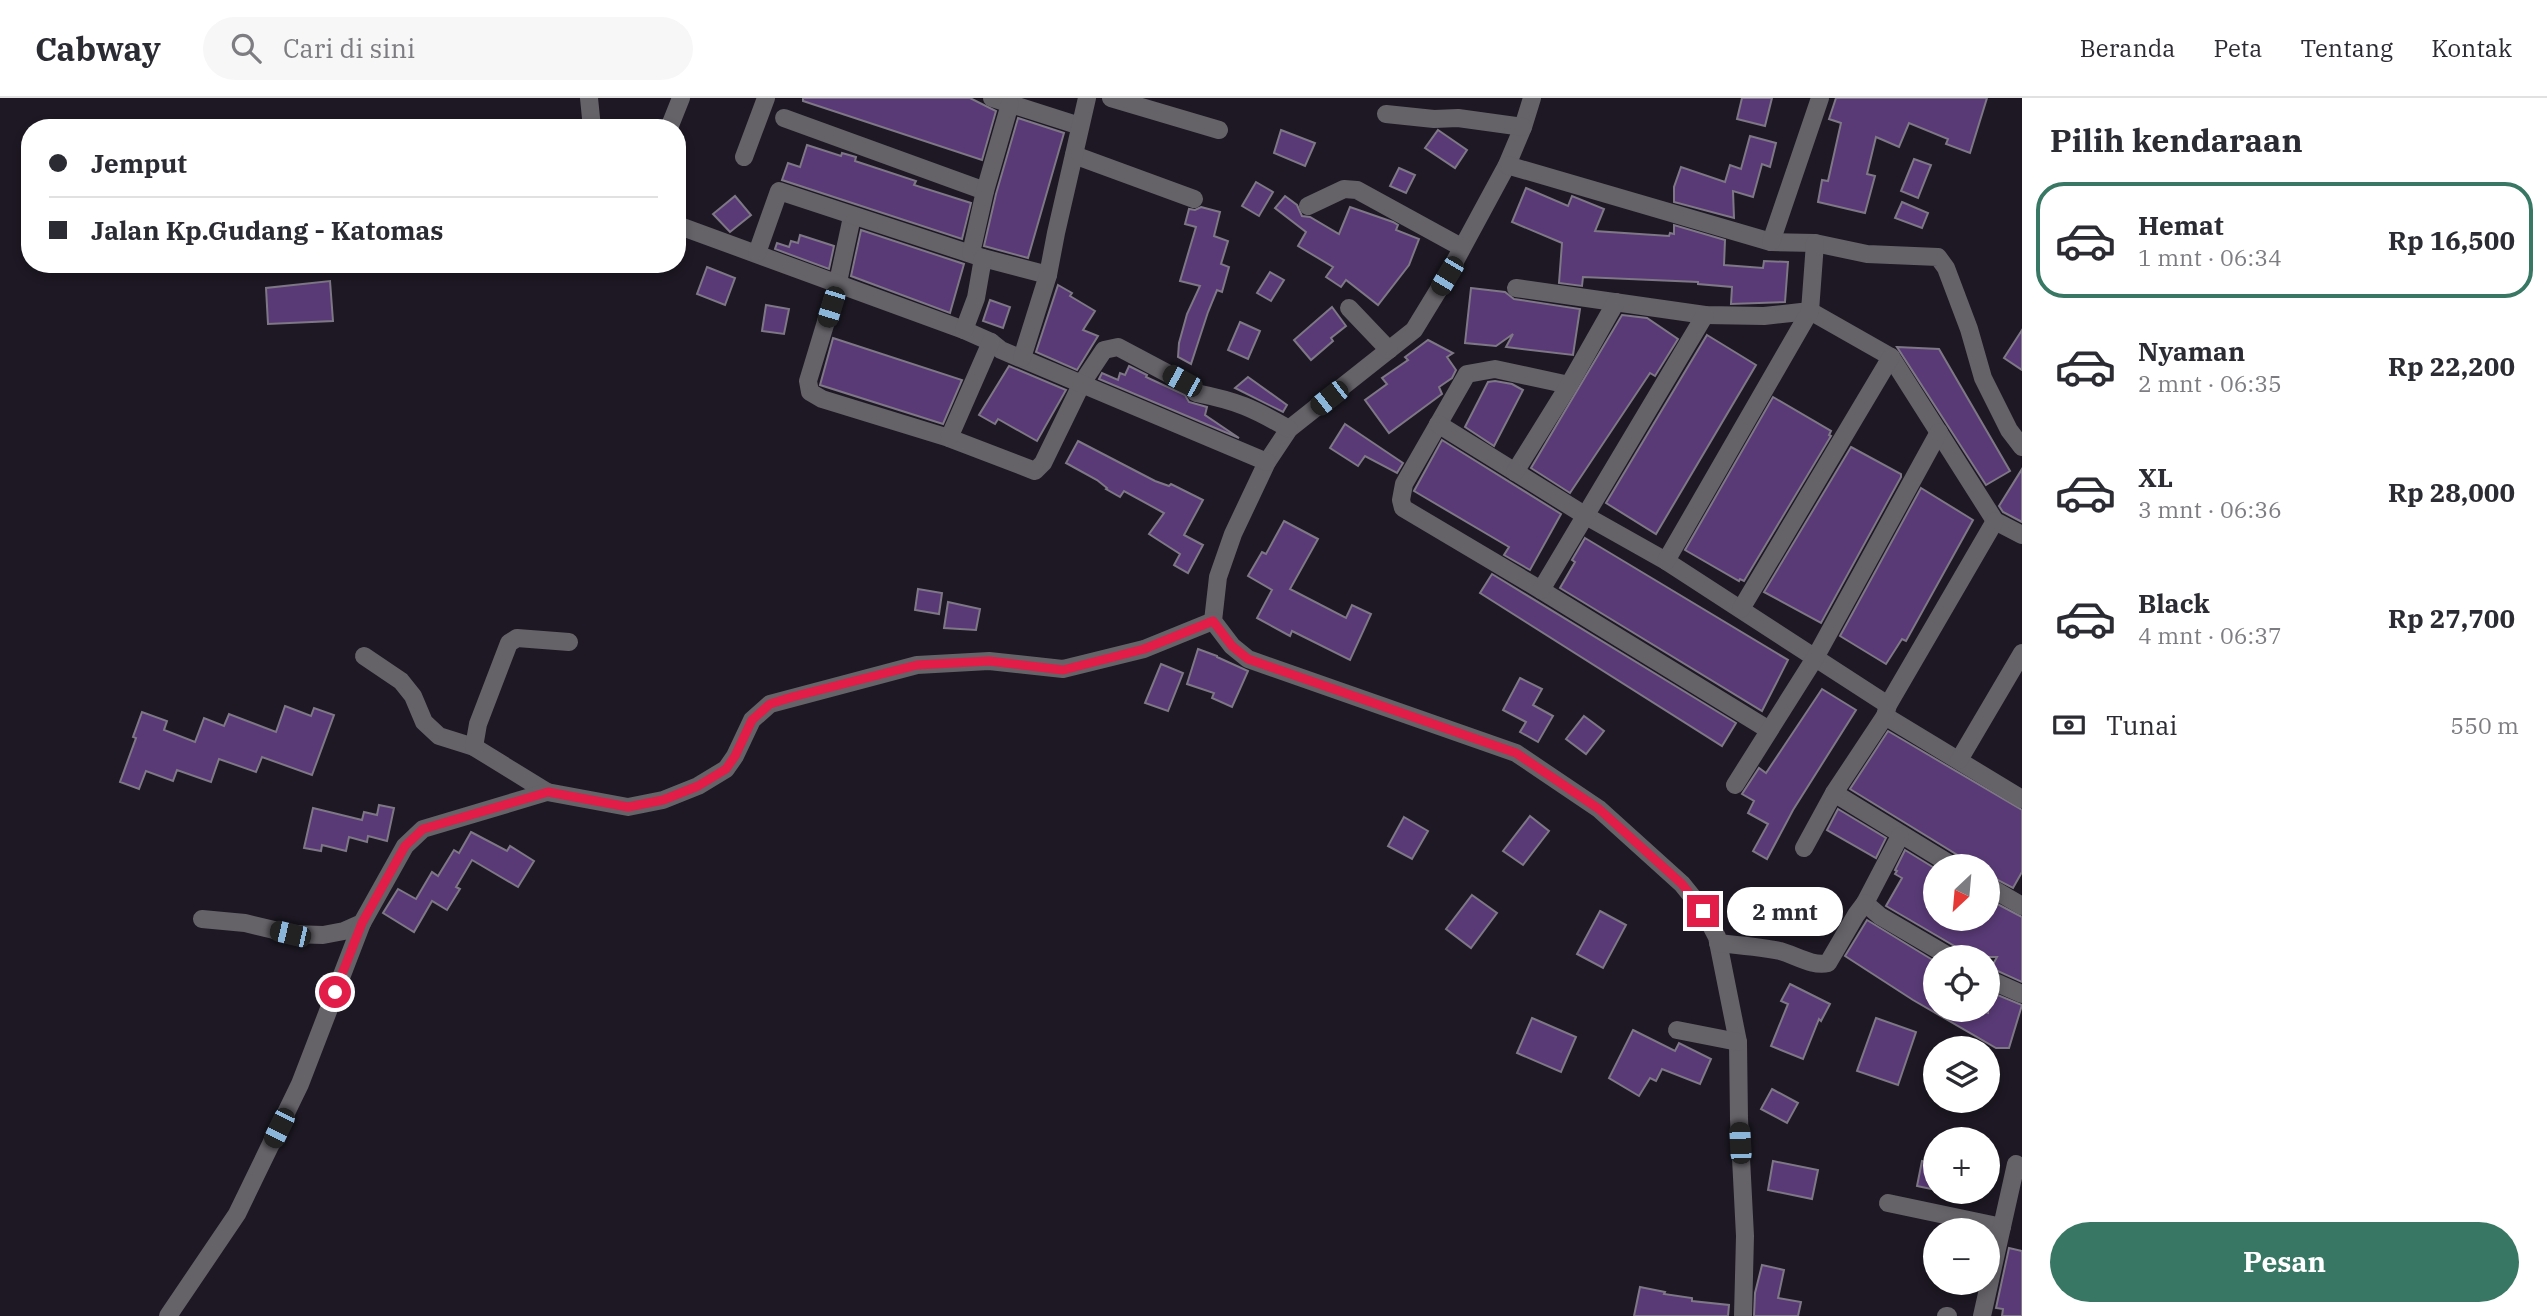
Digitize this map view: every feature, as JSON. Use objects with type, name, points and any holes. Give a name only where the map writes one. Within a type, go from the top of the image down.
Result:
[{"type":"street","points":[[589,98],[591,119]]},
{"type":"street","points":[[665,98],[666,119]]},
{"type":"street","points":[[671,119],[681,98]]},
{"type":"street","points":[[744,158],[766,98]]},
{"type":"street","points":[[992,98],[1080,126]]},
{"type":"street","points":[[1022,358],[1048,275],[1087,98]]},
{"type":"street","points":[[1532,98],[1507,165],[1447,276],[1414,330],[1289,429],[1267,462],[1233,534],[1218,577],[1213,621],[1232,646],[1248,659],[1516,753],[1599,809],[1682,884],[1703,911],[1717,943],[1738,1042],[1745,1236],[1743,1316]]},
{"type":"street","points":[[1117,99],[1219,130]]},
{"type":"street","points":[[1771,242],[1815,99]]},
{"type":"street","points":[[964,330],[976,298],[977,256],[985,191],[1010,104]]},
{"type":"street","points":[[1386,114],[1434,119],[1458,118],[1523,127]]},
{"type":"street","points":[[784,118],[985,191]]},
{"type":"street","points":[[1074,155],[1194,199]]},
{"type":"street","points":[[1507,165],[1771,242],[1815,243],[1867,254],[1938,257],[1943,261],[1969,329],[1983,378],[2008,430],[2022,447]]},
{"type":"street","points":[[1308,206],[1344,189],[1357,190],[1461,247]]},
{"type":"street","points":[[757,253],[779,191],[852,217],[1048,275]]},
{"type":"street","points":[[852,217],[838,282],[808,381],[810,392],[822,399],[949,438],[1035,471],[1043,463],[1082,383],[1104,350],[1111,347],[1144,360],[1189,387],[1252,408],[1289,429]]},
{"type":"street","points":[[686,228],[964,330],[991,342],[1001,350],[1267,462]]},
{"type":"street","points":[[1666,561],[1810,311],[1815,243]]},
{"type":"street","points":[[1517,288],[1705,314],[1764,316],[1810,311],[1891,357],[1996,521],[2022,536]]},
{"type":"street","points":[[1515,472],[1616,302]]},
{"type":"street","points":[[1349,308],[1389,351]]},
{"type":"street","points":[[1542,590],[1705,314]]},
{"type":"street","points":[[949,438],[991,342]]},
{"type":"street","points":[[1741,609],[1891,357]]},
{"type":"street","points":[[1569,385],[1495,369],[1467,374],[1404,484],[1401,499],[1404,508],[1769,730]]},
{"type":"street","points":[[1438,424],[1741,609],[1959,760],[2022,799]]},
{"type":"street","points":[[1735,785],[1815,658],[1939,432]]},
{"type":"street","points":[[1804,848],[1996,521]]},
{"type":"street","points":[[364,656],[401,681],[413,696],[424,722],[439,736],[474,747],[548,792],[628,807],[663,800],[698,786],[726,769],[752,720],[770,704],[917,665],[989,661],[1063,670],[1144,649],[1213,621]]},
{"type":"street","points":[[474,747],[478,724],[509,643],[517,638],[569,642]]},
{"type":"street","points":[[1959,760],[2022,653]]},
{"type":"street","points":[[168,1316],[237,1214],[300,1084],[362,923],[405,846],[423,829],[548,792]]},
{"type":"street","points":[[1834,793],[1932,854]]},
{"type":"street","points":[[1717,943],[1748,945],[1782,952],[1821,965],[1829,963],[1865,903],[1900,836]]},
{"type":"street","points":[[2000,893],[2022,906]]},
{"type":"street","points":[[1865,903],[1880,916],[1930,945]]},
{"type":"street","points":[[202,919],[245,923],[290,934],[323,935],[344,932],[362,923]]},
{"type":"street","points":[[2000,984],[2022,994]]},
{"type":"street","points":[[1677,1030],[1738,1042]]},
{"type":"street","points":[[1982,1316],[2016,1164]]},
{"type":"street","points":[[1888,1203],[2002,1227]]},
{"type":"building","points":[[803,98],[970,98],[996,111],[982,160],[803,101]]},
{"type":"building","points":[[1742,98],[1772,98],[1765,126],[1737,119]]},
{"type":"building","points":[[1836,98],[1987,98],[1970,153],[1946,144],[1948,139],[1909,123],[1899,147],[1876,137],[1867,174],[1875,176],[1865,213],[1818,202],[1822,180],[1828,181],[1841,123],[1829,119]]},
{"type":"building","points":[[1018,118],[1064,133],[1028,258],[984,246]]},
{"type":"building","points":[[1281,130],[1315,143],[1305,166],[1274,153]]},
{"type":"building","points":[[1438,130],[1467,150],[1455,168],[1425,148]]},
{"type":"building","points":[[1750,136],[1776,143],[1770,167],[1762,164],[1753,197],[1733,191],[1734,218],[1674,202],[1674,187],[1681,167],[1725,182],[1730,165],[1741,169]]},
{"type":"building","points":[[807,145],[841,156],[842,153],[856,157],[855,161],[916,181],[914,185],[971,203],[962,239],[782,180],[788,163],[800,167]]},
{"type":"building","points":[[1914,159],[1931,165],[1918,198],[1901,191]]},
{"type":"building","points":[[1399,168],[1415,175],[1406,193],[1390,186]]},
{"type":"building","points":[[1256,182],[1273,192],[1259,216],[1242,206]]},
{"type":"building","points":[[1526,188],[1568,206],[1572,196],[1604,209],[1595,231],[1669,236],[1670,233],[1674,234],[1674,225],[1725,240],[1724,265],[1763,268],[1764,261],[1788,262],[1785,302],[1731,304],[1732,287],[1698,282],[1583,277],[1582,286],[1559,283],[1562,243],[1512,222]]},
{"type":"building","points":[[735,196],[751,215],[730,232],[713,214]]},
{"type":"building","points":[[1285,196],[1297,205],[1302,216],[1310,217],[1339,234],[1350,207],[1393,222],[1398,225],[1396,230],[1419,239],[1409,265],[1378,305],[1346,280],[1341,287],[1326,277],[1333,267],[1298,246],[1306,232],[1275,208]]},
{"type":"building","points":[[1902,202],[1928,213],[1922,228],[1895,218]]},
{"type":"building","points":[[1201,207],[1220,212],[1214,236],[1228,241],[1221,264],[1229,267],[1222,292],[1217,290],[1208,312],[1191,364],[1178,357],[1179,343],[1187,314],[1200,286],[1180,281],[1196,227],[1185,224],[1189,209]]},
{"type":"building","points":[[861,230],[964,264],[950,313],[851,276]]},
{"type":"building","points":[[800,235],[834,246],[829,269],[775,249],[777,243],[789,247],[791,241],[798,243]]},
{"type":"building","points":[[707,267],[735,278],[725,305],[697,294]]},
{"type":"building","points":[[1270,272],[1284,280],[1271,301],[1257,293]]},
{"type":"building","points":[[330,281],[333,321],[268,324],[266,288]]},
{"type":"building","points":[[1058,285],[1072,293],[1070,296],[1095,311],[1083,330],[1098,336],[1077,370],[1036,352]]},
{"type":"building","points":[[1471,288],[1505,292],[1514,299],[1580,309],[1573,355],[1506,347],[1513,334],[1496,346],[1465,343]]},
{"type":"building","points":[[990,300],[1010,307],[1003,328],[983,321]]},
{"type":"building","points":[[766,305],[789,309],[784,334],[762,331]]},
{"type":"building","points":[[1332,307],[1346,326],[1311,360],[1294,340]]},
{"type":"building","points":[[1622,315],[1647,318],[1678,339],[1655,376],[1650,373],[1570,493],[1531,468]]},
{"type":"building","points":[[1240,322],[1260,331],[1248,359],[1228,350]]},
{"type":"building","points":[[2022,330],[2022,370],[2004,358]]},
{"type":"building","points":[[1707,335],[1756,365],[1656,534],[1606,503]]},
{"type":"building","points":[[833,338],[962,380],[943,424],[820,385]]},
{"type":"building","points":[[1428,340],[1453,353],[1447,357],[1456,370],[1452,378],[1439,387],[1442,394],[1389,433],[1365,400],[1387,384],[1382,378],[1408,360],[1405,357]]},
{"type":"building","points":[[1897,347],[1939,349],[2010,471],[1986,485]]},
{"type":"building","points":[[1009,366],[1066,390],[1037,441],[998,419],[995,424],[979,415]]},
{"type":"building","points":[[1129,366],[1185,395],[1189,402],[1207,407],[1205,415],[1239,438],[1099,379],[1102,373],[1118,380],[1120,373],[1125,375]]},
{"type":"building","points":[[1248,377],[1287,405],[1283,412],[1235,388]]},
{"type":"building","points":[[1488,382],[1512,384],[1523,390],[1494,446],[1465,427]]},
{"type":"building","points":[[1773,397],[1831,431],[1831,436],[1744,581],[1739,581],[1685,550]]},
{"type":"building","points":[[1345,424],[1403,463],[1397,473],[1365,456],[1358,466],[1330,448]]},
{"type":"building","points":[[1442,440],[1561,514],[1530,570],[1504,555],[1509,547],[1414,491]]},
{"type":"building","points":[[1078,441],[1155,481],[1169,486],[1171,484],[1203,500],[1184,535],[1203,545],[1188,573],[1174,565],[1180,554],[1149,534],[1164,513],[1124,491],[1120,497],[1097,480],[1066,463]]},
{"type":"building","points":[[1851,447],[1901,474],[1901,477],[1821,623],[1764,592]]},
{"type":"building","points":[[2022,469],[2022,522],[2003,512],[1999,506]]},
{"type":"building","points":[[1921,488],[1973,520],[1906,641],[1902,639],[1886,664],[1840,636]]},
{"type":"building","points":[[1284,521],[1318,539],[1290,589],[1346,618],[1352,605],[1371,614],[1350,660],[1292,631],[1290,636],[1257,618],[1272,590],[1248,576],[1262,552],[1266,554]]},
{"type":"building","points":[[1585,538],[1788,660],[1762,711],[1560,588]]},
{"type":"building","points":[[1492,574],[1736,723],[1722,746],[1480,593]]},
{"type":"building","points":[[918,589],[942,593],[939,614],[915,610]]},
{"type":"building","points":[[948,602],[980,609],[976,630],[944,628]]},
{"type":"building","points":[[1198,649],[1248,671],[1232,707],[1212,698],[1214,693],[1187,684]]},
{"type":"building","points":[[1161,664],[1183,673],[1168,711],[1145,703]]},
{"type":"building","points":[[1520,678],[1542,689],[1533,705],[1553,716],[1538,742],[1520,732],[1526,722],[1503,710]]},
{"type":"building","points":[[1822,689],[1856,710],[1793,810],[1767,859],[1753,851],[1768,824],[1748,813],[1754,801],[1742,794],[1759,768],[1766,773]]},
{"type":"building","points":[[285,706],[311,716],[314,708],[334,715],[312,775],[262,757],[256,772],[219,759],[211,782],[177,770],[173,781],[146,771],[139,789],[120,782],[142,712],[167,721],[164,730],[195,742],[204,718],[224,726],[229,714],[276,732]]},
{"type":"building","points":[[1584,716],[1604,731],[1586,754],[1566,739]]},
{"type":"building","points":[[1888,731],[2022,810],[2022,872],[2013,888],[2000,881],[2000,854],[1956,854],[1850,789]]},
{"type":"building","points":[[379,805],[394,808],[387,841],[368,836],[367,842],[349,837],[346,851],[322,845],[321,851],[304,848],[313,808],[362,820],[364,812],[377,815]]},
{"type":"building","points":[[1838,809],[1886,838],[1876,858],[1827,830]]},
{"type":"building","points":[[1530,816],[1549,831],[1523,865],[1503,851]]},
{"type":"building","points":[[1404,817],[1428,831],[1412,859],[1388,846]]},
{"type":"building","points":[[471,832],[507,851],[510,846],[534,861],[518,887],[472,860],[456,887],[460,889],[447,910],[432,901],[414,932],[383,913],[398,889],[416,899],[432,872],[438,876],[454,850],[459,853]]},
{"type":"building","points":[[1905,850],[1923,861],[1923,928],[1886,906],[1902,878],[1895,874]]},
{"type":"building","points":[[1472,895],[1497,913],[1471,948],[1446,929]]},
{"type":"building","points":[[2000,905],[2022,917],[2022,982],[2000,972],[2000,945],[1953,945],[1929,931],[2000,931]]},
{"type":"building","points":[[1600,911],[1626,925],[1603,968],[1577,954]]},
{"type":"building","points":[[1867,920],[1923,954],[1923,1006],[1913,1000],[1845,956]]},
{"type":"building","points":[[1790,984],[1830,1004],[1821,1021],[1819,1019],[1803,1059],[1771,1046],[1788,1004],[1781,1001]]},
{"type":"building","points":[[2000,996],[2022,1005],[2009,1048],[2000,1048],[2000,1036],[1975,1036],[1951,1022],[2000,1022]]},
{"type":"building","points":[[1532,1018],[1576,1037],[1561,1072],[1517,1053]]},
{"type":"building","points":[[1876,1018],[1916,1032],[1898,1085],[1857,1071]]},
{"type":"building","points":[[1633,1030],[1675,1051],[1679,1043],[1711,1059],[1700,1084],[1662,1069],[1656,1081],[1650,1078],[1639,1096],[1609,1078]]},
{"type":"building","points":[[1772,1089],[1798,1103],[1787,1123],[1761,1109]]},
{"type":"building","points":[[1773,1161],[1818,1170],[1812,1199],[1768,1190]]},
{"type":"building","points":[[1922,1161],[1923,1161],[1923,1187],[1917,1186]]},
{"type":"building","points":[[2009,1248],[2022,1251],[2022,1316],[2002,1316],[2003,1309],[1996,1308]]},
{"type":"building","points":[[1762,1265],[1784,1270],[1778,1298],[1801,1302],[1798,1316],[1754,1316],[1755,1293]]},
{"type":"building","points":[[1640,1287],[1692,1298],[1692,1301],[1729,1305],[1728,1316],[1634,1316]]},
{"type":"route","points":[[335,992],[362,923],[405,846],[423,829],[548,792],[628,807],[663,800],[698,786],[726,769],[752,720],[770,704],[792,697],[917,665],[989,661],[1063,670],[1144,649],[1213,621],[1232,646],[1248,659],[1516,753],[1599,809],[1682,884],[1703,911]]}]
